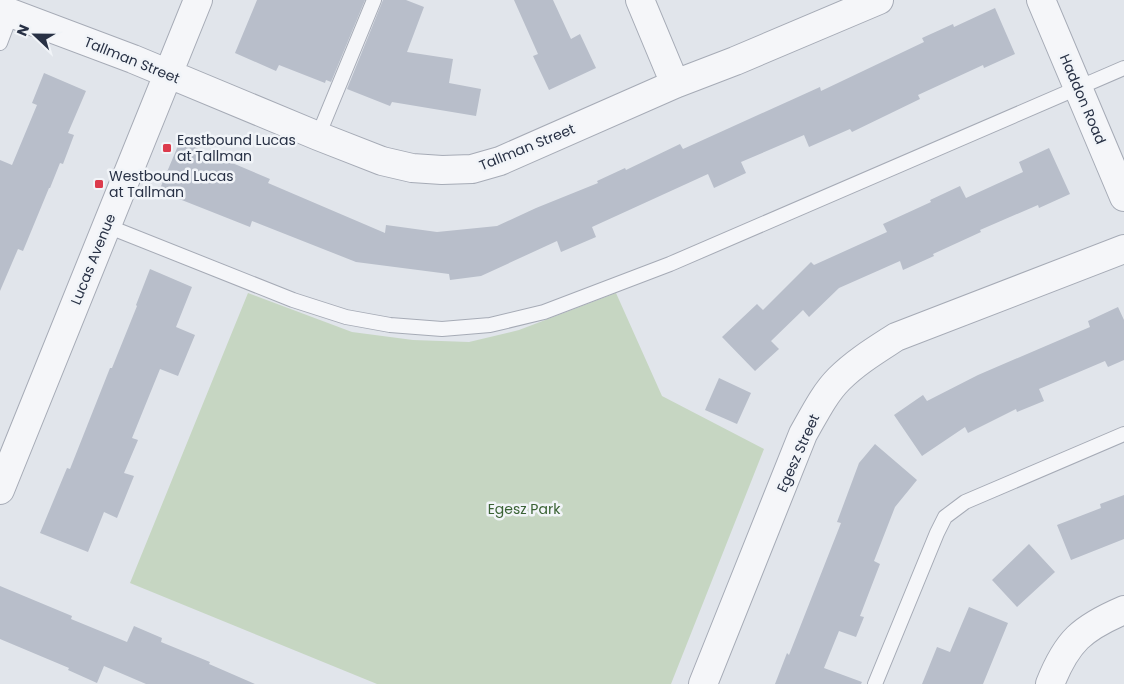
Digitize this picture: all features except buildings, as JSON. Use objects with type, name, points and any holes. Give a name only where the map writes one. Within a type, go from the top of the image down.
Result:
[{"type":"street","name":"Lucas Avenue","points":[[0,490],[198,0]]},
{"type":"street","points":[[640,0],[675,84]]},
{"type":"street","name":"Tallman Street","points":[[6,12],[169,74],[382,161],[412,168],[442,170],[472,169],[500,161],[675,84],[744,58],[879,0]]},
{"type":"street","name":"Haddon Road","points":[[1041,0],[1124,197]]},
{"type":"street","name":"Egesz Street","points":[[703,684],[803,434],[823,399],[839,379],[865,357],[896,337],[1124,249]]},
{"type":"street","points":[[1050,684],[1059,662],[1072,643],[1088,627],[1124,610]]},
{"type":"lane","points":[[318,136],[374,0]]},
{"type":"lane","points":[[0,43],[6,12]]},
{"type":"lane","points":[[107,226],[293,300],[346,317],[390,325],[442,329],[490,325],[544,312],[670,264],[1124,68]]},
{"type":"lane","points":[[875,684],[928,552],[945,517],[965,502],[1124,434]]},
{"type":"green space","name":"Egesz Park","points":[[248,293],[352,332],[413,340],[469,342],[519,330],[616,293],[662,396],[764,449],[671,684],[377,684],[130,583]]},
{"type":"place","name":"Eastbound Lucas at Tallman","points":[[167,148]]},
{"type":"place","name":"Westbound Lucas at Tallman","points":[[99,184]]}]
